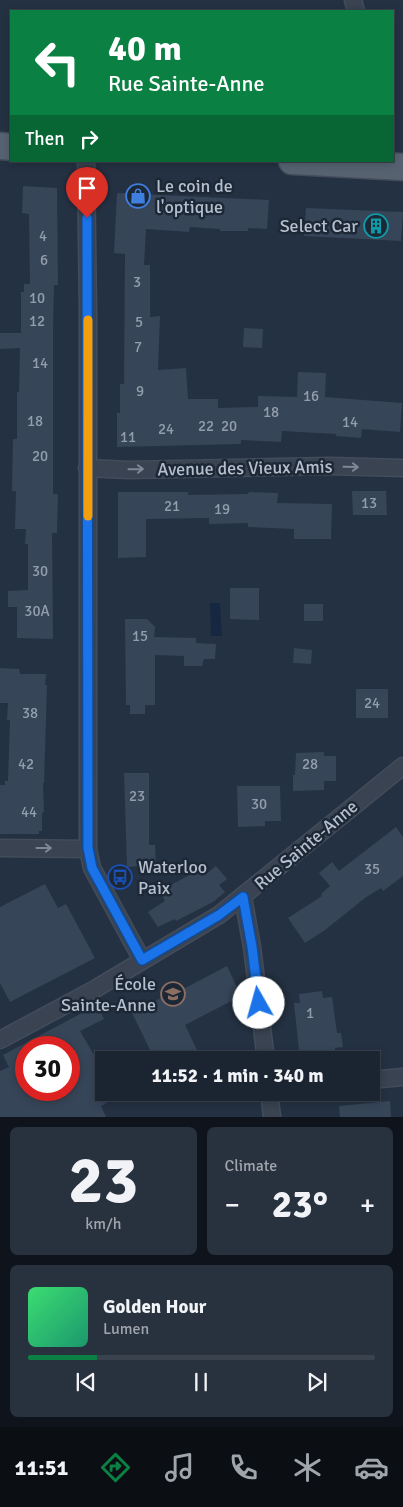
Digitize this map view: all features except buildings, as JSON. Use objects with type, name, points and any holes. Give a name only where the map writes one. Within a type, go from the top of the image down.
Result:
[{"type":"main road","points":[[330,162],[368,163],[403,167]]},
{"type":"street","points":[[86,162],[88,848],[92,868],[142,960]]},
{"type":"street","name":"Avenue des Vieux Amis","points":[[87,468],[129,470],[329,466],[403,468]]},
{"type":"street","name":"Rue Sainte-Anne","points":[[0,1040],[95,989],[219,915],[403,766]]},
{"type":"street","points":[[0,848],[88,848]]},
{"type":"street","points":[[243,897],[252,947],[265,1051]]},
{"type":"street","points":[[380,1079],[403,1077]]},
{"type":"street","points":[[270,1101],[272,1117]]},
{"type":"water","points":[[210,603],[220,603],[222,636],[211,636]]},
{"type":"slow traffic","points":[[88,320],[88,516]]},
{"type":"place","name":"Le coin de l'optique","points":[[138,196]]},
{"type":"place","name":"Select Car","points":[[376,226]]},
{"type":"place","name":"Waterloo Paix","points":[[120,877]]},
{"type":"place","name":"École Sainte-Anne","points":[[173,994]]},
{"type":"route","points":[[87,218],[88,848],[92,868],[142,960],[219,915],[243,897],[259,1003]]}]
